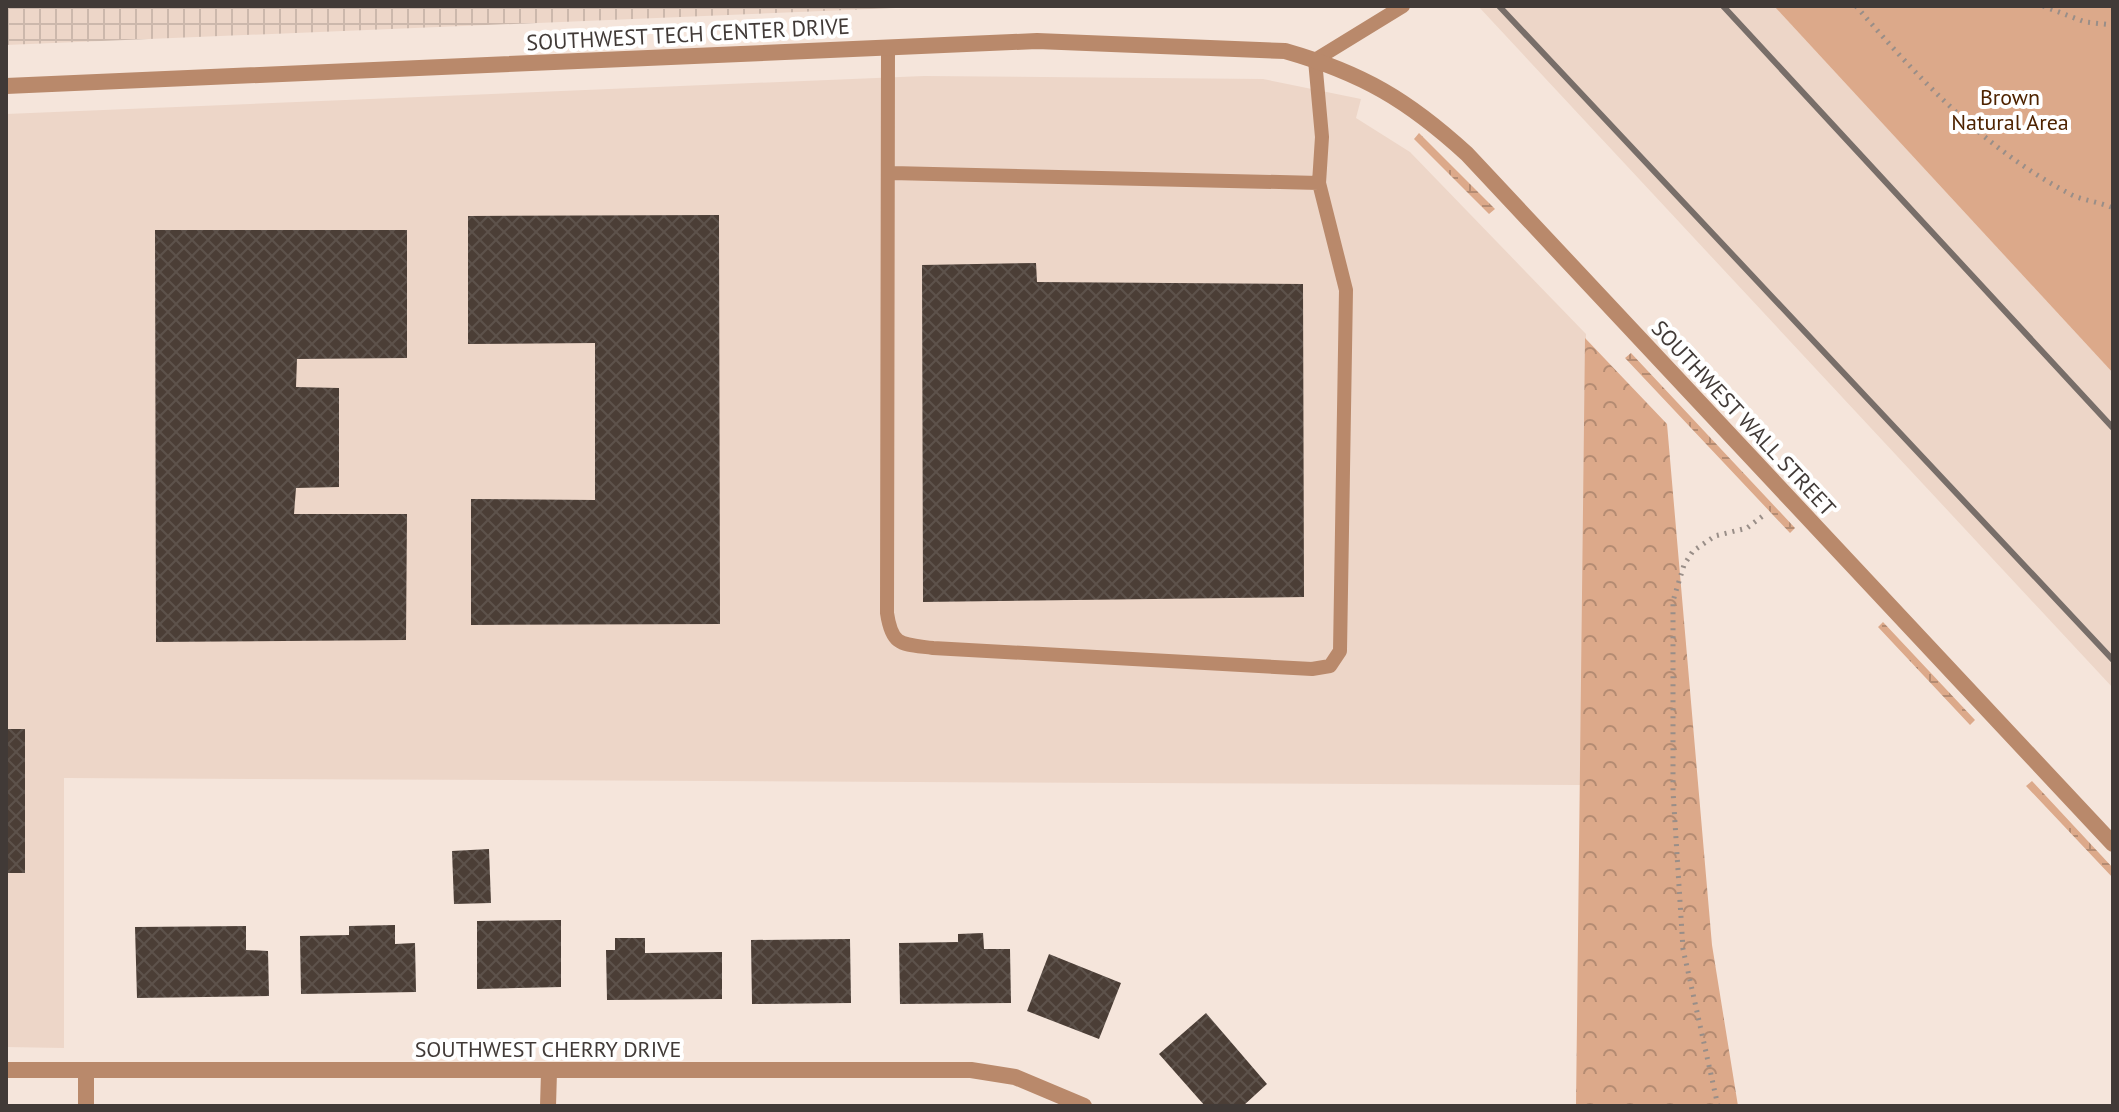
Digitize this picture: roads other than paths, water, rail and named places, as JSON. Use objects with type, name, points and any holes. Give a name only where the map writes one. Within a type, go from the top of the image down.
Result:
[{"type":"street","name":"SOUTHWEST TECH CENTER DRIVE","points":[[6,86],[1086,41],[1285,51],[1315,60]]},
{"type":"street","name":"SOUTHWEST WALL STREET","points":[[1315,60],[1401,99],[1467,154],[2113,844]]},
{"type":"street","name":"SOUTHWEST CHERRY DRIVE","points":[[6,1070],[971,1070],[1015,1077],[1084,1106]]},
{"type":"street","points":[[86,1071],[86,1106]]},
{"type":"street","points":[[548,1106],[549,1072]]},
{"type":"lane","points":[[888,47],[891,173],[887,597],[890,634],[900,644],[933,648],[1312,669],[1330,666],[1340,651],[1346,321],[1346,290],[1319,183],[1322,137],[1315,60],[1403,6]]},
{"type":"lane","points":[[891,173],[1319,183]]},
{"type":"railway","points":[[1499,6],[2113,660]]},
{"type":"railway","points":[[1723,6],[2113,428]]},
{"type":"park label","name":"Brown Natural Area","points":[[2010,110]]}]
